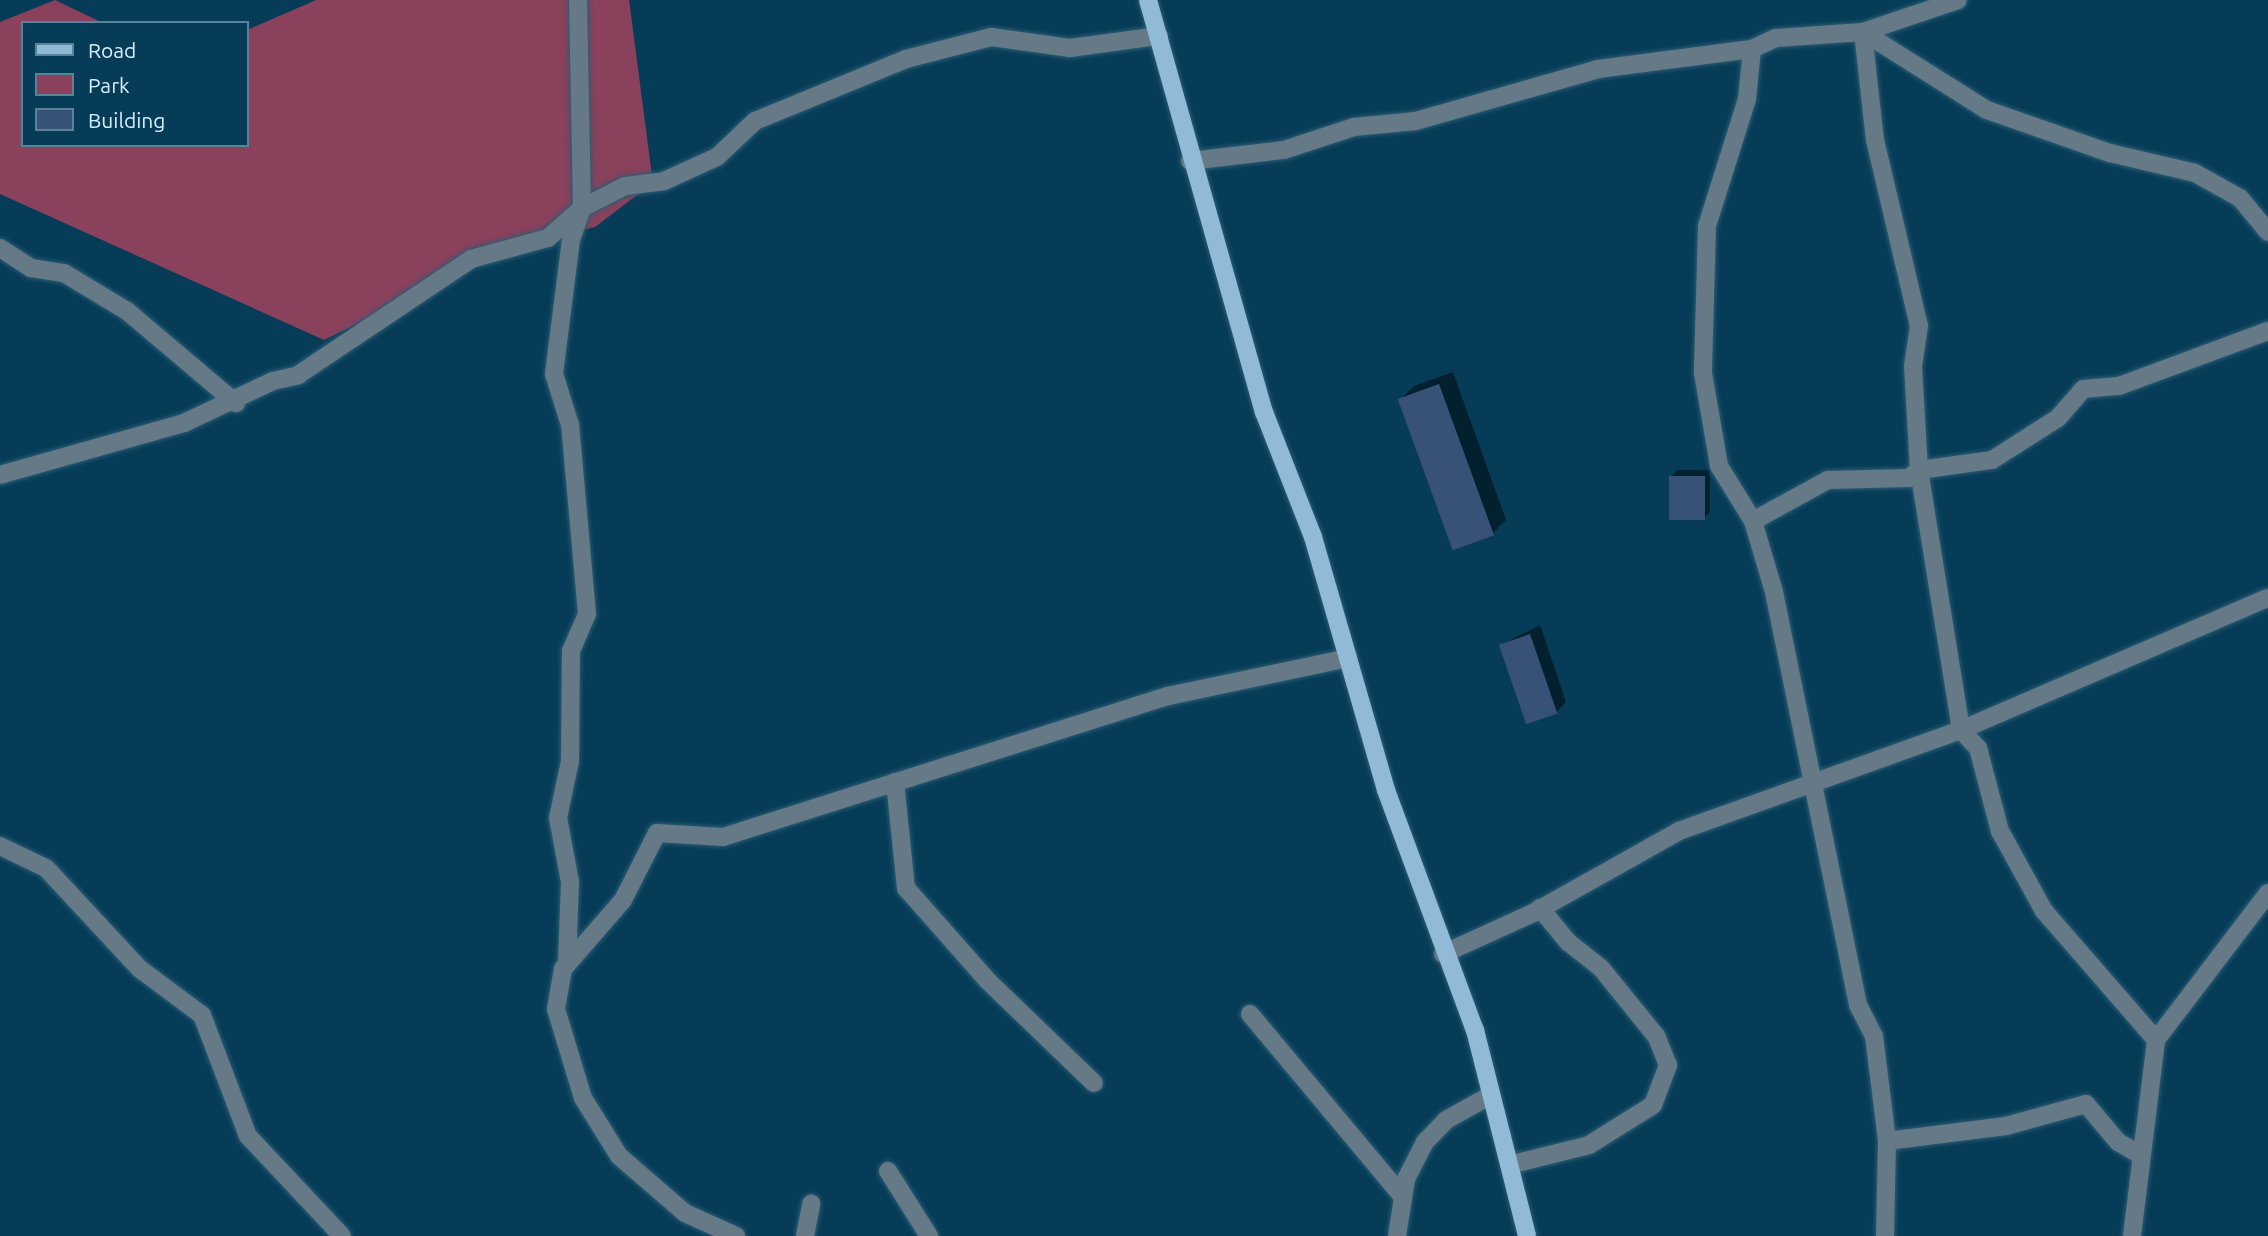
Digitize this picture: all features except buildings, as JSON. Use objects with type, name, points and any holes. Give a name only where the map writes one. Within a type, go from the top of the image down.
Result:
[{"type":"main road","points":[[1148,0],[1190,161],[1264,412],[1313,537],[1348,659],[1443,954],[1475,1030],[1527,1236]]},
{"type":"street","points":[[578,0],[582,208],[571,240],[554,374],[570,425],[587,614],[571,651],[570,761],[558,818],[570,882],[566,966],[556,1009],[583,1098],[619,1156],[685,1213],[737,1236]]},
{"type":"street","points":[[1190,161],[1284,150],[1354,128],[1416,121],[1598,69],[1752,49],[1776,38],[1863,32],[1958,0]]},
{"type":"street","points":[[1863,32],[1987,110],[2109,153],[2195,173],[2240,198],[2268,232]]},
{"type":"street","points":[[1863,32],[1875,140],[1919,326],[1913,366],[1919,470],[1961,730],[1978,748],[2000,831],[2044,911],[2156,1040]]},
{"type":"street","points":[[0,475],[236,403],[360,338],[402,301],[471,259],[548,238],[582,208],[625,186],[664,181],[717,157],[754,121],[906,59],[991,37],[1070,48],[1159,36]]},
{"type":"street","points":[[1752,49],[1747,99],[1707,226],[1701,320],[1719,466],[1753,521],[1816,786],[1858,1005],[1874,1036],[1887,1141],[1885,1236]]},
{"type":"street","points":[[0,248],[31,268],[64,272],[127,311],[236,403]]},
{"type":"street","points":[[1753,521],[1828,480],[1909,478],[1919,470],[1992,460],[2058,418],[2083,389],[2119,386],[2268,331]]},
{"type":"street","points":[[1443,954],[1540,908],[1679,831],[1788,788],[1816,786],[1961,730],[2268,598]]},
{"type":"street","points":[[566,966],[623,900],[657,833],[723,837],[1168,696],[1348,659]]},
{"type":"street","points":[[895,782],[906,888],[988,981],[1094,1083]]},
{"type":"street","points":[[0,846],[46,868],[140,970],[202,1014],[248,1136],[342,1236]]},
{"type":"street","points":[[2132,1236],[2139,1154],[2156,1040],[2268,893]]},
{"type":"street","points":[[1509,1165],[1589,1145],[1653,1105],[1668,1065],[1656,1036],[1601,968],[1567,942],[1540,908]]},
{"type":"street","points":[[1250,1014],[1403,1197]]},
{"type":"street","points":[[1397,1236],[1403,1197],[1425,1142],[1446,1120],[1491,1095]]},
{"type":"street","points":[[1887,1141],[2007,1126],[2086,1104],[2118,1142],[2139,1154]]},
{"type":"street","points":[[888,1171],[929,1236]]},
{"type":"street","points":[[805,1236],[811,1204]]},
{"type":"green space","points":[[55,0],[99,21],[21,21],[21,147],[248,147],[248,30],[316,0],[629,0],[653,183],[595,227],[515,247],[324,340],[0,194],[0,22]]}]
